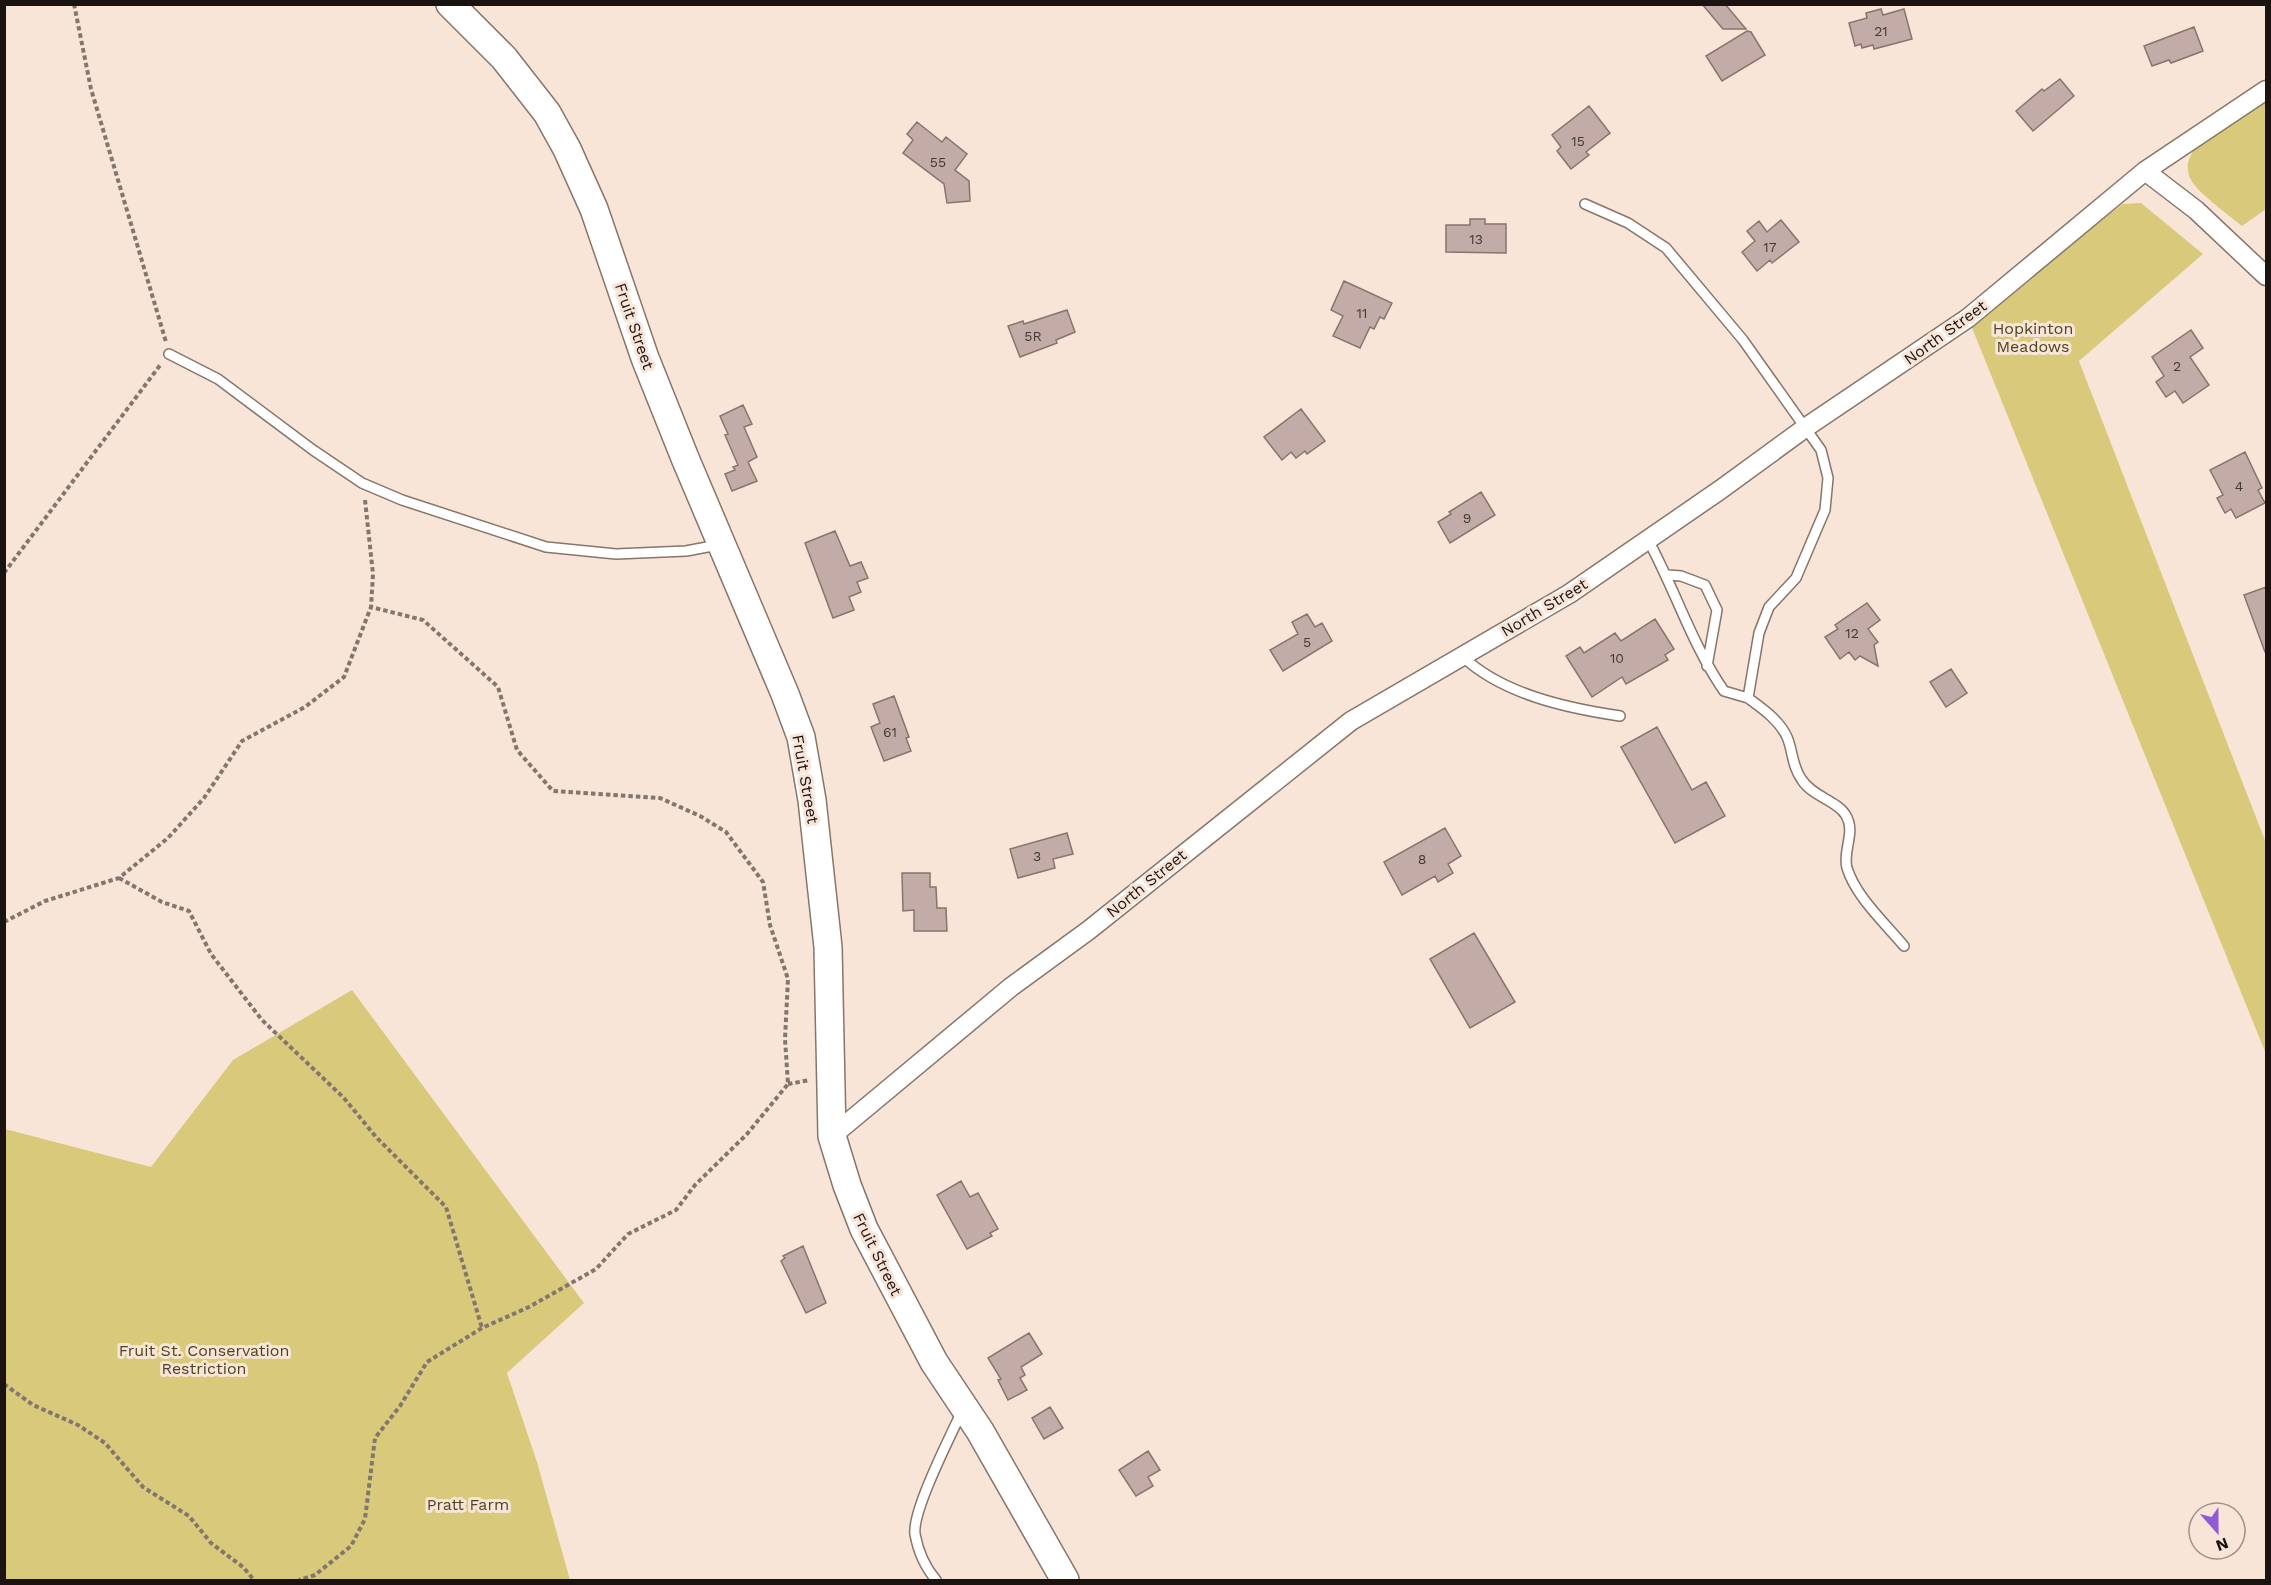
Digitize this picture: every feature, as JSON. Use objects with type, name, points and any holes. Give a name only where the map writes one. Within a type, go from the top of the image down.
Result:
[{"type":"street","name":"Fruit Street","points":[[450,4],[504,58],[547,113],[567,149],[594,209],[645,358],[785,694],[801,737],[808,773],[828,947],[832,1136],[846,1185],[864,1229],[934,1362],[1021,1501],[1059,1576]]},
{"type":"street","name":"North Street","points":[[832,1136],[1011,987],[1089,930],[1336,733],[1387,698],[1569,594],[1647,538],[1720,490],[1805,428],[1968,318],[2145,171],[2266,90]]},
{"type":"street","points":[[2145,171],[2196,210],[2266,276]]},
{"type":"lane","points":[[1585,204],[1628,223],[1666,248],[1743,340],[1821,450],[1828,478],[1824,510],[1796,578],[1769,608],[1763,624],[1748,698]]},
{"type":"lane","points":[[169,354],[218,379],[313,450],[362,483],[402,500],[546,547],[616,555],[686,551],[722,544]]},
{"type":"lane","points":[[1647,538],[1668,575],[1684,621],[1707,666],[1724,691],[1748,698],[1773,717],[1787,738],[1792,761],[1802,781],[1816,795],[1844,812],[1851,828],[1846,867],[1862,894],[1904,946]]},
{"type":"lane","points":[[1668,575],[1682,576],[1705,585],[1717,610],[1707,666]]},
{"type":"lane","points":[[1462,656],[1481,674],[1527,693],[1588,711],[1620,716]]},
{"type":"lane","points":[[936,1581],[926,1567],[915,1532],[922,1504],[964,1407]]},
{"type":"path","points":[[4,573],[169,354],[91,89],[74,4]]},
{"type":"path","points":[[4,922],[45,901],[119,878],[168,838],[190,814],[204,798],[242,741],[305,707],[345,677],[371,607],[370,532],[362,483]]},
{"type":"path","points":[[299,1581],[315,1575],[351,1546],[365,1519],[375,1438],[400,1406],[427,1362],[482,1328],[529,1307],[596,1269],[628,1234],[676,1210],[695,1185],[747,1134],[788,1084],[785,1040],[788,979],[770,925],[763,882],[726,832],[700,816],[660,798],[553,790],[517,750],[498,687],[423,620],[371,607]]},
{"type":"path","points":[[119,878],[162,902],[189,911],[211,954],[262,1020],[344,1098],[376,1137],[446,1207],[482,1328]]},
{"type":"path","points":[[4,1384],[33,1405],[78,1425],[105,1443],[143,1487],[189,1516],[211,1543],[243,1567],[254,1581]]},
{"type":"green space","points":[[2266,99],[2266,209],[2242,226],[2196,187],[2188,173],[2189,159],[2197,146],[2209,134]]},
{"type":"green space","name":"Hopkinton Meadows","points":[[2141,203],[2203,254],[2079,361],[2266,843],[2266,1054],[1968,318],[2123,204]]},
{"type":"green space","name":"Fruit St. Conservation Restriction","points":[[352,990],[584,1303],[507,1373],[537,1462],[570,1580],[5,1580],[5,1129],[151,1167],[233,1060]]},
{"type":"building","points":[[1702,4],[1725,4],[1746,29],[1723,29]]},
{"type":"building","points":[[1881,9],[1883,15],[1904,9],[1912,39],[1874,49],[1873,45],[1862,48],[1861,44],[1855,46],[1849,23],[1867,18],[1866,13]]},
{"type":"building","points":[[2194,27],[2203,51],[2171,63],[2169,60],[2152,66],[2144,46]]},
{"type":"building","points":[[1747,31],[1751,32],[1765,55],[1722,81],[1706,56]]},
{"type":"building","points":[[2060,79],[2074,96],[2033,131],[2016,111],[2042,89],[2044,91]]},
{"type":"building","points":[[1589,106],[1610,133],[1586,152],[1589,155],[1571,169],[1557,151],[1561,147],[1552,135]]},
{"type":"building","points":[[917,122],[942,142],[946,137],[967,154],[955,170],[969,181],[970,201],[947,203],[944,184],[903,153],[913,140],[907,134]]},
{"type":"building","points":[[1470,219],[1485,219],[1485,224],[1506,224],[1506,253],[1446,252],[1446,225],[1470,225]]},
{"type":"building","points":[[1781,220],[1799,242],[1772,263],[1770,260],[1757,271],[1742,252],[1755,241],[1747,231],[1759,221],[1767,232]]},
{"type":"building","points":[[1344,281],[1392,303],[1384,319],[1380,317],[1374,329],[1370,327],[1360,348],[1333,336],[1343,316],[1331,310]]},
{"type":"building","points":[[1067,310],[1075,332],[1056,340],[1057,343],[1020,357],[1008,326],[1023,321],[1024,324]]},
{"type":"building","points":[[2191,330],[2203,348],[2190,357],[2209,385],[2183,403],[2175,391],[2166,397],[2156,382],[2164,376],[2152,357]]},
{"type":"building","points":[[743,405],[752,424],[744,427],[757,457],[748,462],[757,481],[732,491],[725,474],[735,470],[733,467],[738,465],[725,435],[728,434],[720,416]]},
{"type":"building","points":[[1301,409],[1325,441],[1307,454],[1305,451],[1296,458],[1291,452],[1282,460],[1264,437]]},
{"type":"building","points":[[2245,452],[2262,488],[2258,490],[2265,503],[2236,518],[2231,509],[2225,513],[2217,498],[2223,495],[2210,470]]},
{"type":"building","points":[[1481,492],[1495,515],[1450,543],[1438,522],[1451,514],[1449,512]]},
{"type":"building","points":[[835,531],[850,566],[861,562],[868,578],[857,582],[861,592],[849,597],[854,610],[833,618],[805,543]]},
{"type":"building","points":[[2266,587],[2266,652],[2265,652],[2244,595]]},
{"type":"building","points":[[1867,603],[1880,620],[1868,629],[1878,642],[1874,645],[1878,666],[1860,656],[1855,660],[1849,652],[1840,659],[1825,637],[1838,629],[1835,625]]},
{"type":"building","points":[[1307,614],[1315,627],[1322,623],[1332,641],[1283,671],[1270,650],[1298,634],[1292,622]]},
{"type":"building","points":[[1655,619],[1674,649],[1665,655],[1668,660],[1626,684],[1622,677],[1592,697],[1566,656],[1580,647],[1584,653],[1615,633],[1621,641]]},
{"type":"building","points":[[1951,669],[1967,693],[1946,707],[1930,682]]},
{"type":"building","points":[[894,696],[909,737],[906,738],[911,751],[884,761],[871,727],[880,723],[873,704]]},
{"type":"building","points":[[1657,727],[1692,790],[1706,782],[1725,816],[1675,843],[1621,747]]},
{"type":"building","points":[[1445,828],[1461,856],[1448,864],[1453,873],[1438,882],[1435,876],[1402,895],[1384,862]]},
{"type":"building","points":[[1067,833],[1073,854],[1053,859],[1055,868],[1018,878],[1010,849]]},
{"type":"building","points":[[902,873],[930,873],[930,887],[936,887],[937,908],[946,908],[947,931],[914,931],[914,910],[903,911]]},
{"type":"building","points":[[1474,933],[1515,1002],[1470,1028],[1430,959]]},
{"type":"building","points":[[961,1181],[970,1197],[978,1193],[998,1229],[990,1233],[992,1236],[967,1249],[937,1195]]},
{"type":"building","points":[[803,1246],[826,1303],[806,1313],[781,1261],[785,1258],[783,1256]]},
{"type":"building","points":[[1029,1333],[1042,1354],[1021,1367],[1025,1375],[1020,1378],[1027,1390],[1008,1400],[998,1380],[1001,1379],[988,1358]]},
{"type":"building","points":[[1050,1407],[1063,1428],[1044,1439],[1032,1418]]},
{"type":"building","points":[[1148,1451],[1160,1470],[1148,1477],[1153,1486],[1136,1496],[1119,1470]]},
{"type":"park label","name":"Pratt Farm","points":[[468,1504]]}]
